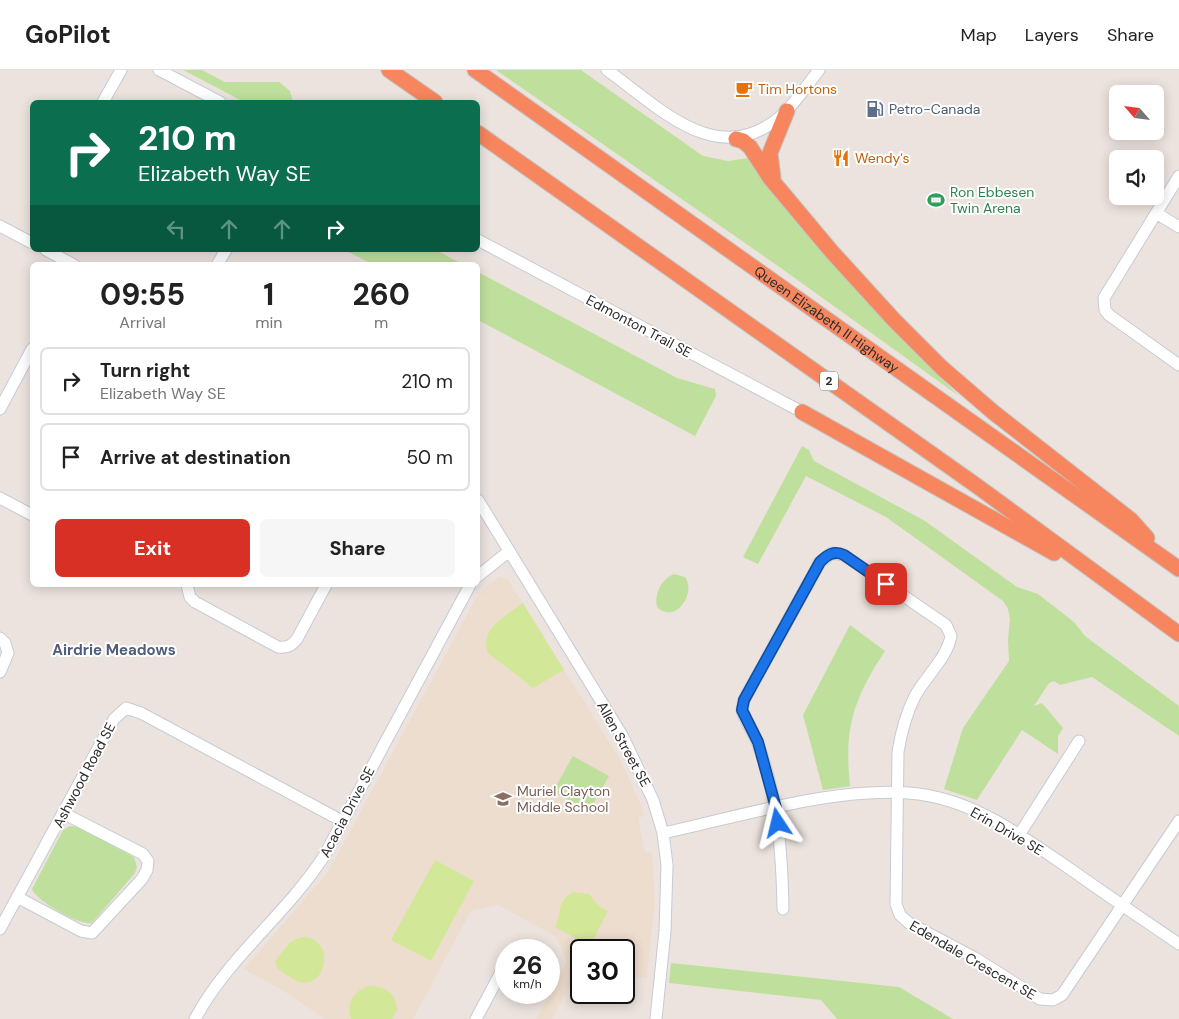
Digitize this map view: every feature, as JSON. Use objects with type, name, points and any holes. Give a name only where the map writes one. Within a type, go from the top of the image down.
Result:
[{"type":"highway","points":[[389,70],[432,100]]},
{"type":"highway","name":"Queen Elizabeth II Highway","points":[[475,70],[1175,566]]},
{"type":"highway","points":[[786,198],[774,179],[769,162],[772,147],[787,111]]},
{"type":"highway","name":"2","points":[[480,134],[977,486],[1179,634]]},
{"type":"highway","points":[[736,139],[743,140],[750,147],[786,198],[865,289],[942,368],[993,412],[1131,520],[1175,566]]},
{"type":"highway","points":[[802,412],[1110,584]]},
{"type":"street","points":[[104,100],[121,70]]},
{"type":"street","points":[[159,70],[216,100]]},
{"type":"street","points":[[607,70],[686,126],[712,137],[736,139],[764,129],[787,111],[819,70]]},
{"type":"street","points":[[1179,176],[1106,293],[1104,304],[1109,315],[1179,365]]},
{"type":"street","points":[[1156,213],[1179,228]]},
{"type":"street","points":[[0,226],[30,240]]},
{"type":"street","name":"Edmonton Trail SE","points":[[480,241],[802,412]]},
{"type":"street","points":[[50,252],[68,262]]},
{"type":"street","points":[[0,410],[30,353]]},
{"type":"street","points":[[0,498],[30,514]]},
{"type":"street","name":"Allen Street SE","points":[[480,503],[623,737],[650,792],[662,833],[667,865],[667,895],[656,1019]]},
{"type":"street","points":[[480,574],[508,552]]},
{"type":"street","points":[[783,910],[782,867],[776,808],[758,742],[744,718],[743,704],[820,562],[826,556],[839,552],[946,625],[952,636],[948,648],[916,695],[904,723],[896,765],[896,793]]},
{"type":"street","points":[[188,587],[190,597],[195,602],[278,647],[284,647],[290,646],[297,640],[325,587]]},
{"type":"street","name":"Acacia Drive SE","points":[[194,1019],[218,980],[315,871],[469,587]]},
{"type":"street","points":[[0,638],[5,643],[8,653],[0,672]]},
{"type":"street","name":"Ashwood Road SE","points":[[0,929],[114,719],[126,708],[141,713],[342,821]]},
{"type":"street","points":[[1019,835],[1079,741]]},
{"type":"street","name":"Erin Drive SE","points":[[662,833],[837,796],[896,793],[918,794],[955,802],[986,816],[1019,835],[1179,944]]},
{"type":"street","name":"Edendale Crescent SE","points":[[896,793],[896,904],[900,915],[909,923],[976,958],[1040,999],[1053,1000],[1062,995],[1122,905]]},
{"type":"street","points":[[17,898],[81,932],[92,933],[136,886],[147,870],[148,861],[143,854],[63,813]]},
{"type":"street","points":[[1122,905],[1179,821]]},
{"type":"street","points":[[476,1019],[495,983]]},
{"type":"shaded area","name":"Muriel Clayton Middle School","points":[[499,577],[508,580],[619,757],[641,805],[644,816],[638,818],[645,853],[652,852],[655,901],[647,978],[635,976],[635,939],[570,939],[570,986],[552,1019],[536,1019],[544,1004],[560,1004],[560,975],[567,962],[560,946],[560,939],[557,939],[498,905],[471,911],[413,1019],[325,1019],[287,993],[244,969],[328,872],[475,600],[486,587]]},
{"type":"green space","points":[[183,70],[202,70],[225,82],[279,82],[290,91],[292,100],[240,100]]},
{"type":"green space","points":[[496,70],[581,70],[703,156],[728,161],[748,158],[822,251],[959,396],[778,266]]},
{"type":"green space","points":[[349,252],[440,252],[458,262],[368,262]]},
{"type":"green space","points":[[480,273],[677,378],[715,389],[716,396],[695,436],[480,321]]},
{"type":"green space","points":[[802,446],[809,450],[814,461],[925,521],[1017,587],[1038,594],[1074,622],[1085,636],[1179,706],[1179,736],[1092,677],[1060,685],[1054,681],[1049,683],[1034,706],[1042,703],[1063,728],[1058,736],[1058,754],[1022,730],[977,800],[944,789],[963,728],[1009,661],[1010,619],[1008,609],[1003,601],[886,517],[806,476],[758,564],[743,557]]},
{"type":"green space","points":[[674,574],[685,577],[688,591],[682,605],[677,610],[664,612],[657,607],[658,592],[665,579]]},
{"type":"green space","points":[[523,603],[564,670],[533,688],[488,653],[486,644],[487,636],[496,624]]},
{"type":"green space","points":[[850,625],[885,651],[865,685],[853,715],[848,747],[850,786],[823,790],[803,715]]},
{"type":"green space","points":[[573,756],[609,776],[589,811],[553,791]]},
{"type":"green space","points":[[70,826],[78,827],[134,857],[137,867],[135,873],[92,923],[78,921],[59,912],[41,900],[32,889],[63,830]]},
{"type":"green space","points":[[435,860],[474,881],[431,961],[391,940]]},
{"type":"green space","points":[[574,892],[589,894],[599,906],[608,911],[594,939],[578,939],[555,927],[560,907],[568,895]]},
{"type":"green space","points":[[302,937],[313,939],[320,946],[324,954],[324,964],[321,972],[315,979],[307,983],[289,977],[277,968],[275,961],[290,942]]},
{"type":"green space","points":[[671,963],[899,987],[953,1019],[837,1019],[821,1000],[669,983]]},
{"type":"green space","points":[[368,986],[384,989],[395,999],[397,1010],[392,1019],[351,1019],[349,1008],[352,999],[359,991]]},
{"type":"place","name":"Tim Hortons","points":[[744,89]]},
{"type":"place","name":"Petro-Canada","points":[[875,109]]},
{"type":"place","name":"Wendy's","points":[[841,158]]},
{"type":"place","name":"Ron Ebbesen Twin Arena","points":[[936,200]]},
{"type":"place","name":"Muriel Clayton Middle School","points":[[503,799]]},
{"type":"district","name":"Airdrie Meadows","points":[[114,650]]},
{"type":"route","points":[[778,823],[776,808],[758,742],[744,718],[742,710],[744,700],[820,562],[826,556],[839,552],[886,584]]}]
